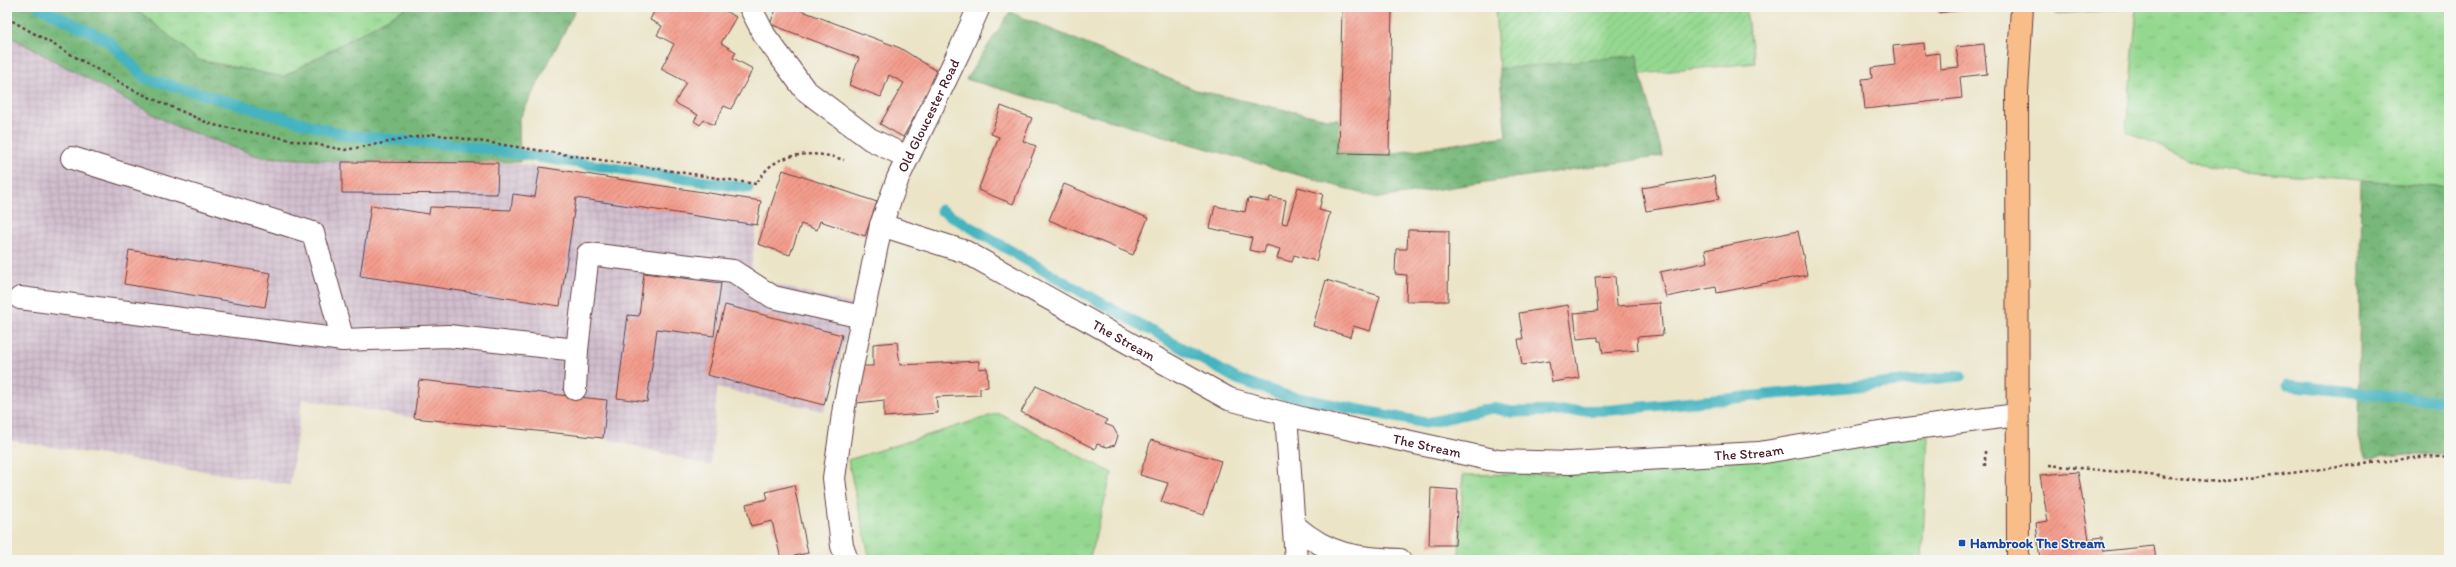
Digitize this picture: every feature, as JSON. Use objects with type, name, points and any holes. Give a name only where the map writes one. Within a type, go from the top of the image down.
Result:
[{"type":"main road","points":[[2018,560],[2019,462],[2017,415],[2017,93],[2022,7]]},
{"type":"street","points":[[750,7],[765,36],[805,90],[870,139],[907,157]]},
{"type":"street","name":"Old Gloucester Road","points":[[847,560],[842,546],[834,478],[844,407],[881,225],[907,157],[960,50],[979,7]]},
{"type":"street","points":[[72,158],[313,233],[343,340]]},
{"type":"street","name":"The Stream","points":[[881,225],[966,252],[1229,399],[1286,414],[1498,461],[1569,463],[1759,453],[1890,431],[2017,415]]},
{"type":"street","points":[[575,389],[577,350],[588,254],[733,271],[773,297],[862,317]]},
{"type":"street","points":[[20,298],[343,340],[448,336],[577,350]]},
{"type":"street","points":[[1286,414],[1295,526],[1296,560]]},
{"type":"street","points":[[1295,526],[1313,541],[1336,553],[1400,560]]},
{"type":"path","points":[[7,18],[135,91],[213,125],[345,150],[433,134],[756,184],[771,165],[797,154],[832,156],[846,161]]},
{"type":"path","points":[[2019,462],[2218,482],[2428,456],[2449,458]]},
{"type":"shaded area","points":[[7,35],[71,69],[261,157],[517,164],[759,203],[750,278],[855,305],[824,411],[717,388],[711,466],[603,438],[414,418],[302,399],[290,485],[7,440]]},
{"type":"green space","points":[[7,7],[134,7],[198,60],[283,77],[408,7],[577,7],[519,120],[520,162],[335,161],[261,157],[177,127],[7,35]]},
{"type":"green space","points":[[134,7],[408,7],[283,77],[198,60]]},
{"type":"green space","points":[[1495,7],[1745,7],[1755,63],[1640,74],[1638,55],[1499,69]]},
{"type":"green space","points":[[2057,7],[2449,7],[2449,187],[2207,168],[2126,131],[2137,8],[2056,14]]},
{"type":"green space","points":[[1010,12],[1196,90],[1327,119],[1340,119],[1339,153],[1389,154],[1506,136],[1499,69],[1638,55],[1640,74],[1663,156],[1378,198],[966,79]]},
{"type":"green space","points":[[2361,180],[2449,187],[2449,455],[2409,454],[2366,458],[2358,438]]},
{"type":"green space","points":[[999,413],[1112,473],[1089,560],[870,560],[848,460]]},
{"type":"green space","points":[[1928,435],[1922,560],[1463,560],[1459,555],[1463,475],[1644,472]]},
{"type":"building","points":[[656,7],[718,7],[736,17],[721,43],[736,52],[733,58],[753,69],[731,109],[724,106],[714,125],[704,120],[700,125],[694,121],[698,115],[675,103],[686,82],[661,69],[674,44],[657,35],[662,26],[650,20]]},
{"type":"building","points":[[777,7],[792,7],[900,48],[940,73],[903,137],[880,124],[904,83],[889,75],[881,97],[849,85],[859,58],[770,24]]},
{"type":"building","points":[[1342,7],[1392,7],[1389,154],[1339,153]]},
{"type":"building","points":[[1937,7],[1979,7],[1979,8],[1938,13]]},
{"type":"building","points":[[1924,43],[1925,55],[1939,53],[1940,69],[1959,67],[1956,47],[1984,44],[1987,74],[1960,77],[1962,98],[1865,109],[1862,79],[1872,78],[1871,68],[1895,65],[1893,46]]},
{"type":"building","points":[[1001,106],[1032,118],[1023,141],[1036,146],[1013,204],[978,190],[999,137],[991,134]]},
{"type":"building","points":[[342,162],[498,163],[497,194],[342,193]]},
{"type":"building","points":[[540,167],[761,201],[757,225],[576,198],[560,306],[360,276],[371,205],[429,214],[430,207],[511,210],[513,194],[535,197]]},
{"type":"building","points":[[783,170],[877,202],[865,236],[820,221],[817,230],[801,224],[790,255],[758,244]]},
{"type":"building","points":[[1714,176],[1719,199],[1646,211],[1642,188]]},
{"type":"building","points":[[1064,184],[1148,218],[1133,255],[1049,220]]},
{"type":"building","points":[[1298,187],[1323,194],[1319,210],[1330,213],[1316,261],[1294,255],[1292,262],[1277,258],[1280,249],[1266,245],[1264,253],[1249,250],[1252,238],[1210,228],[1215,206],[1245,212],[1248,198],[1269,202],[1270,197],[1286,200],[1282,223],[1287,224]]},
{"type":"building","points":[[1408,230],[1449,231],[1448,301],[1406,301],[1407,275],[1395,274],[1396,249],[1407,249]]},
{"type":"building","points":[[1798,231],[1807,275],[1717,293],[1716,287],[1666,297],[1660,272],[1708,262],[1705,250]]},
{"type":"building","points":[[129,250],[271,273],[265,307],[124,284]]},
{"type":"building","points":[[644,273],[721,283],[714,336],[657,329],[647,402],[617,398],[628,315],[639,316]]},
{"type":"building","points":[[1615,276],[1617,306],[1660,303],[1663,335],[1637,337],[1638,350],[1603,353],[1601,341],[1598,341],[1598,337],[1577,339],[1574,313],[1598,311],[1595,277]]},
{"type":"building","points":[[1326,280],[1380,296],[1370,331],[1353,326],[1350,337],[1313,326]]},
{"type":"building","points":[[725,305],[842,335],[824,405],[707,375]]},
{"type":"building","points":[[1568,305],[1579,378],[1552,382],[1549,361],[1522,365],[1518,339],[1523,339],[1519,313]]},
{"type":"building","points":[[897,342],[900,365],[979,361],[979,369],[987,368],[988,387],[980,388],[980,395],[936,397],[938,413],[884,417],[884,400],[857,403],[859,366],[873,366],[873,344]]},
{"type":"building","points":[[419,380],[607,400],[603,438],[414,418]]},
{"type":"building","points":[[1036,386],[1107,420],[1105,424],[1113,427],[1118,436],[1115,445],[1107,447],[1097,444],[1095,449],[1021,412]]},
{"type":"building","points":[[1151,440],[1221,461],[1204,515],[1161,502],[1168,483],[1140,475]]},
{"type":"building","points":[[2078,472],[2089,539],[2102,537],[2104,551],[2154,546],[2156,560],[2040,560],[2036,523],[2048,521],[2040,475]]},
{"type":"building","points":[[794,485],[808,553],[781,559],[772,521],[751,526],[746,504],[768,499],[766,492]]},
{"type":"building","points":[[1431,488],[1458,490],[1455,545],[1429,545]]},
{"type":"waterway","points":[[39,7],[107,40],[145,78],[345,135],[464,146],[748,188]]},
{"type":"waterway","points":[[941,210],[1057,278],[1237,379],[1284,395],[1426,423],[1493,408],[1512,412],[1612,410],[1961,376]]},
{"type":"waterway","points":[[2287,385],[2449,402]]},
{"type":"place","name":"Hambrook The Stream","points":[[1962,543]]}]
